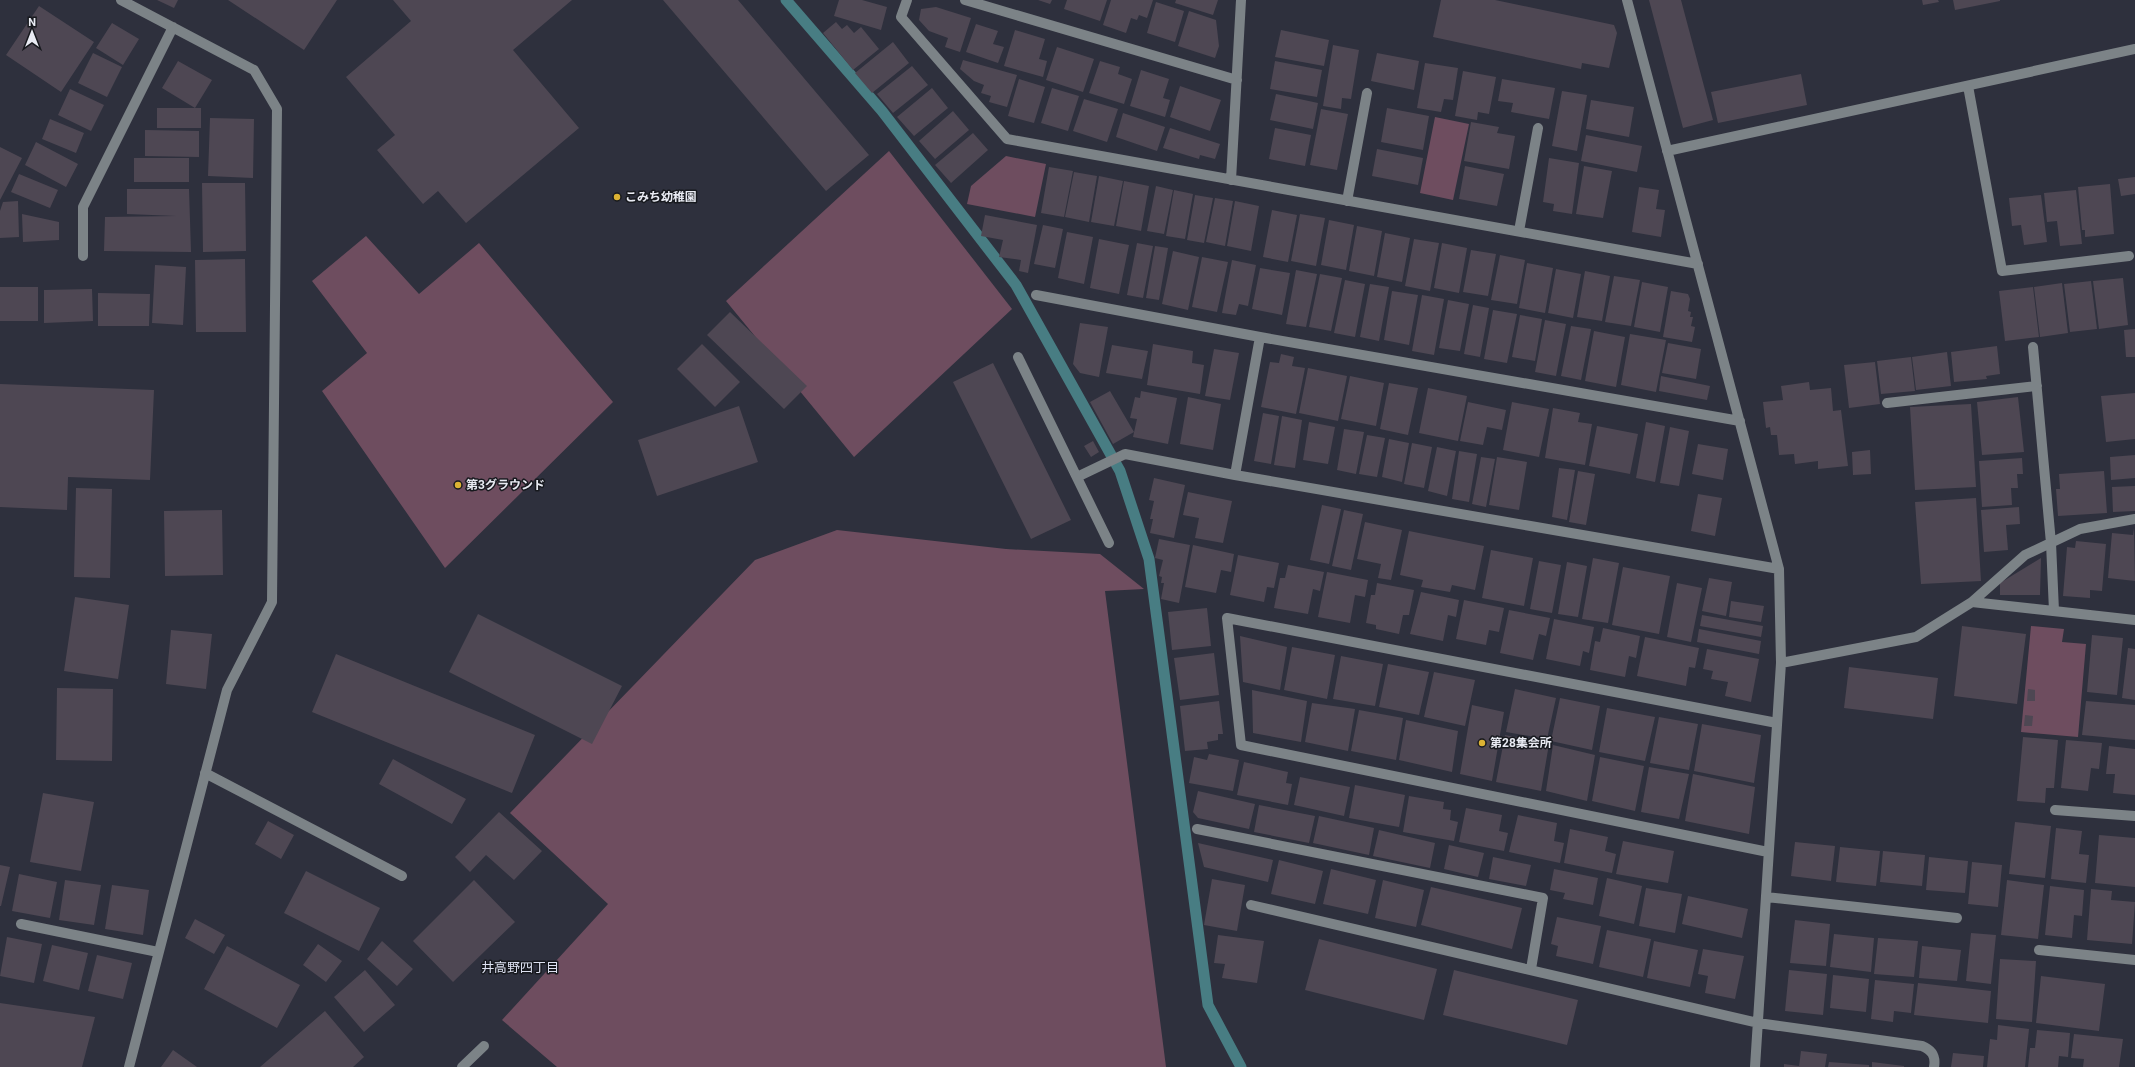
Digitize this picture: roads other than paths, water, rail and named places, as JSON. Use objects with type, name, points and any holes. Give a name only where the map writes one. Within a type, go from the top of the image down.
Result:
[{"type":"street","points":[[121,0],[254,70],[277,110],[272,602],[227,690],[129,1067]]},
{"type":"street","points":[[907,0],[902,17],[1007,139],[1698,264]]},
{"type":"street","points":[[965,0],[1237,80]]},
{"type":"street","points":[[1231,180],[1241,0]]},
{"type":"street","points":[[1627,0],[1779,569],[1781,663],[1755,1067]]},
{"type":"street","points":[[83,256],[83,207],[173,27]]},
{"type":"street","points":[[1667,152],[2135,49]]},
{"type":"street","points":[[1968,86],[2002,271],[2129,256]]},
{"type":"street","points":[[1347,201],[1367,93]]},
{"type":"street","points":[[1518,231],[1538,128]]},
{"type":"street","points":[[1036,295],[1260,337],[1740,421]]},
{"type":"street","points":[[1235,475],[1260,337]]},
{"type":"street","points":[[2033,347],[2051,543],[2054,611]]},
{"type":"street","points":[[1018,357],[1110,543]]},
{"type":"street","points":[[1887,403],[2037,386]]},
{"type":"street","points":[[1077,477],[1125,454],[1235,475],[1779,569]]},
{"type":"street","points":[[1781,663],[1916,637],[1972,602],[2025,555],[2080,529],[2135,519]]},
{"type":"street","points":[[1972,602],[2135,620]]},
{"type":"street","points":[[1768,852],[1241,745],[1227,618],[1777,723]]},
{"type":"street","points":[[205,773],[402,876]]},
{"type":"street","points":[[2055,810],[2135,816]]},
{"type":"street","points":[[1197,829],[1543,898],[1531,969]]},
{"type":"street","points":[[1766,897],[1957,918]]},
{"type":"street","points":[[1251,905],[1758,1023],[1922,1046],[1934,1055],[1934,1067]]},
{"type":"street","points":[[21,924],[158,952]]},
{"type":"street","points":[[2039,950],[2135,960]]},
{"type":"street","points":[[462,1067],[484,1046]]},
{"type":"waterway","points":[[786,0],[882,111],[1016,285],[1120,471],[1149,559],[1208,1005],[1241,1067]]},
{"type":"place","name":"こみち幼稚園","points":[[617,197]]},
{"type":"place","name":"第3グラウンド","points":[[458,485]]},
{"type":"place","name":"第28集会所","points":[[1482,743]]},
{"type":"district","name":"井高野四丁目","points":[[520,967]]}]
